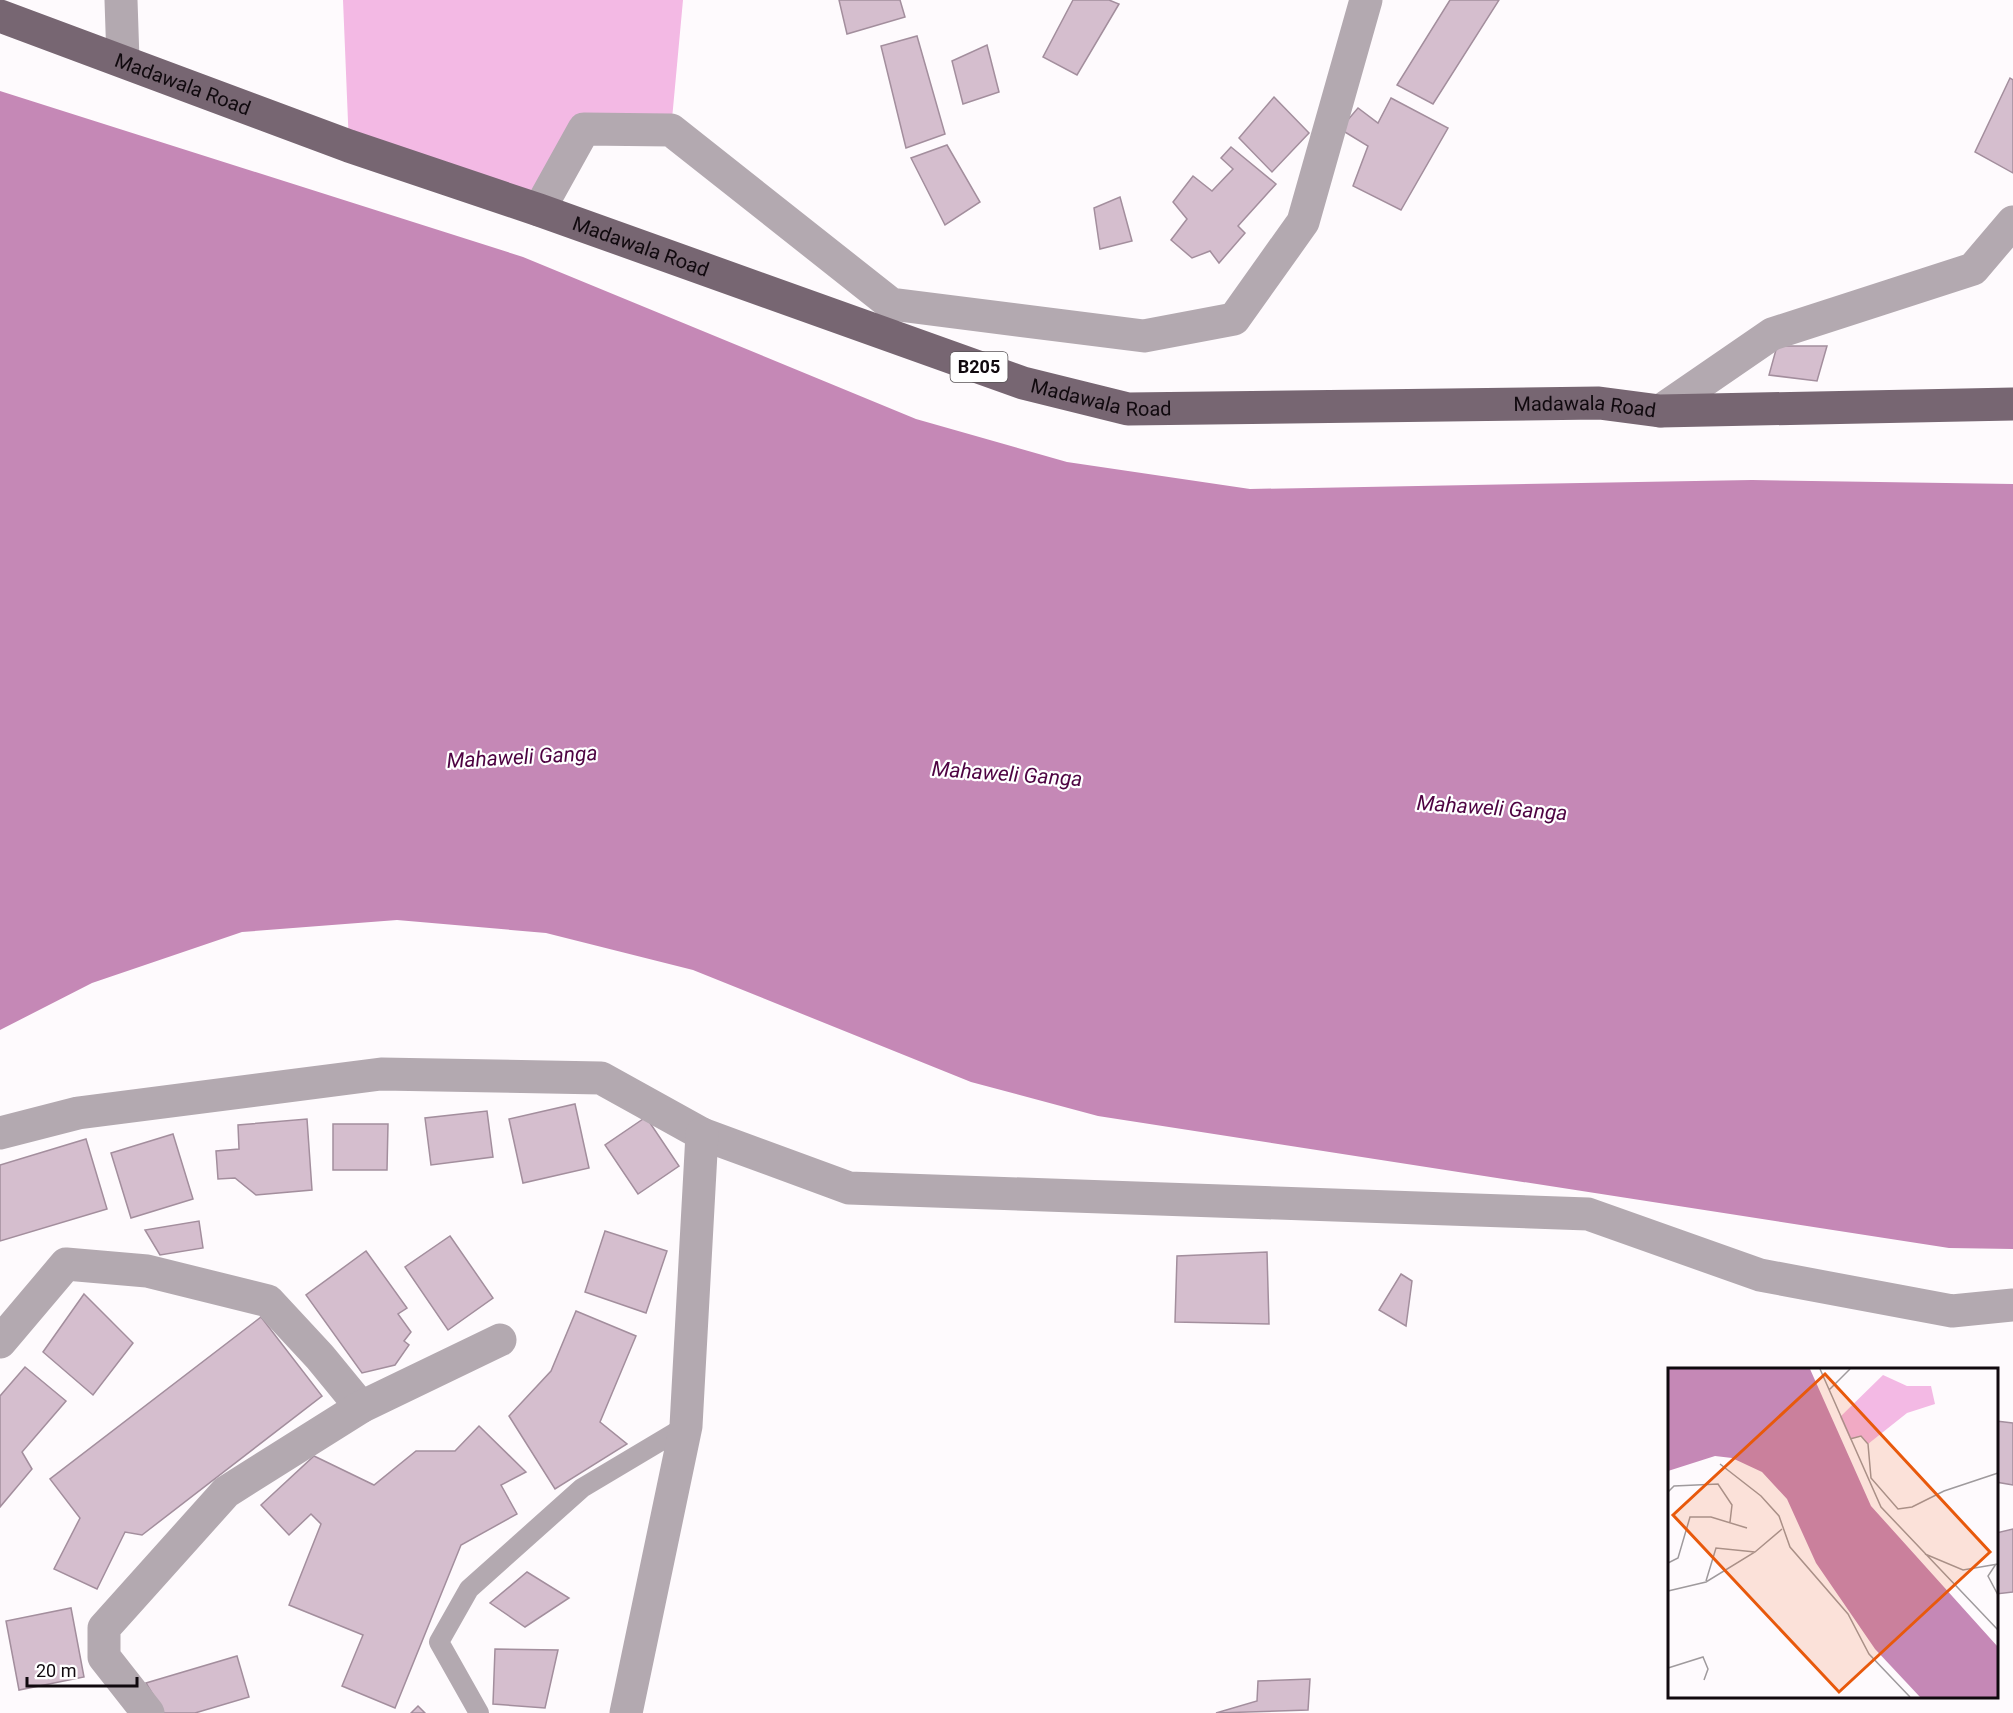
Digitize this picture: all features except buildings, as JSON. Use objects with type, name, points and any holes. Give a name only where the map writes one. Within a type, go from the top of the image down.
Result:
[{"type":"main road","name":"Madawala Road","points":[[0,16],[349,146],[539,210],[1023,383],[1128,409],[1599,403],[1660,411],[2013,404]]},
{"type":"street","points":[[121,0],[123,60]]},
{"type":"street","points":[[539,210],[584,129],[671,130],[891,304],[1144,336],[1234,319],[1303,222],[1366,0]]},
{"type":"street","points":[[1660,411],[1772,334],[1973,269],[2013,222]]},
{"type":"street","points":[[0,1133],[78,1113],[381,1074],[602,1078],[702,1134],[849,1188],[1588,1214],[1760,1275],[1952,1311],[2013,1305]]},
{"type":"street","points":[[626,1713],[686,1426],[702,1134]]},
{"type":"street","points":[[0,1342],[66,1264],[147,1271],[268,1301],[361,1407]]},
{"type":"street","points":[[148,1713],[104,1657],[105,1628],[226,1492],[361,1407],[500,1340]]},
{"type":"lane","points":[[479,1713],[439,1642],[469,1589],[582,1488],[686,1426]]},
{"type":"shaded area","points":[[343,0],[683,0],[671,130],[584,129],[539,210],[349,146]]},
{"type":"water","name":"Mahaweli Ganga","points":[[0,91],[523,257],[916,419],[1067,462],[1250,489],[1752,480],[2013,484],[2013,1249],[1949,1248],[1098,1116],[971,1082],[693,970],[546,933],[397,920],[242,932],[92,983],[0,1030]]}]
